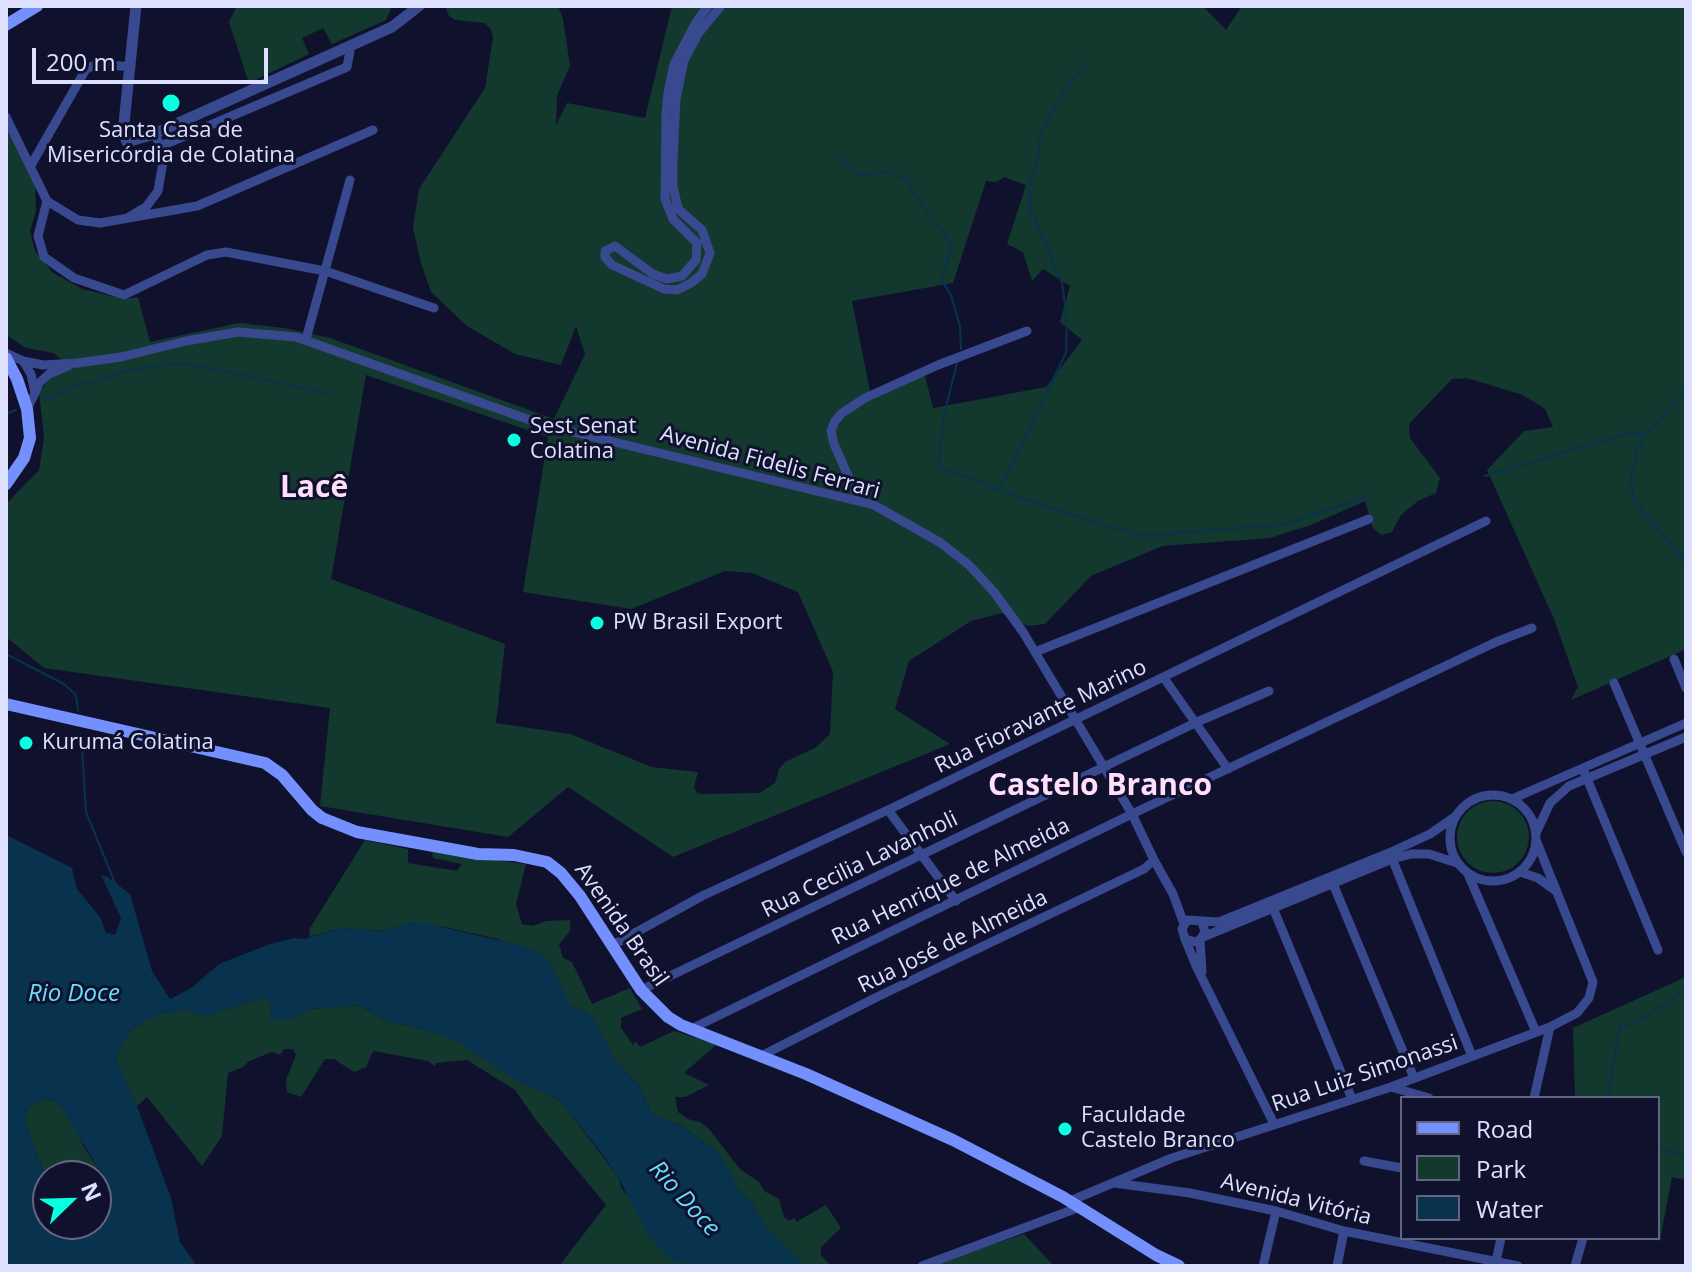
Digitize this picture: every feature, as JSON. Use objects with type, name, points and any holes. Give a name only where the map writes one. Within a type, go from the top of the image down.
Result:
[{"type":"main road","points":[[6,25],[37,6]]},
{"type":"main road","points":[[6,356],[27,409],[28,449],[19,468],[6,484]]},
{"type":"main road","name":"Avenida Brasil","points":[[6,704],[265,763],[282,775],[322,818],[357,832],[447,849],[514,855],[547,862],[569,882],[641,990],[668,1017],[953,1140],[1075,1204],[1179,1266]]},
{"type":"street","points":[[136,6],[123,133],[127,142],[154,134],[392,27],[419,6]]},
{"type":"street","points":[[708,6],[679,53],[668,93],[665,199],[673,219],[697,243],[696,260],[689,271],[676,278],[653,274],[615,246],[608,248],[605,257],[612,265],[637,279],[664,289],[677,290],[702,274],[710,253],[702,230],[682,214],[675,199],[673,160],[676,99],[687,53],[721,6]]},
{"type":"street","points":[[161,146],[347,67],[351,45]]},
{"type":"street","points":[[30,167],[86,69],[98,64],[131,67]]},
{"type":"street","points":[[6,117],[47,201],[78,220],[100,223],[197,206],[373,130]]},
{"type":"street","points":[[122,221],[146,207],[158,191],[163,162],[161,146],[154,134]]},
{"type":"street","points":[[306,339],[350,180]]},
{"type":"street","points":[[47,201],[38,236],[44,257],[74,278],[100,289],[124,295],[154,283],[194,260],[226,252],[325,271],[434,308]]},
{"type":"street","points":[[691,236],[698,236],[702,230]]},
{"type":"street","points":[[859,501],[831,431],[842,413],[865,398],[926,370],[1027,331]]},
{"type":"street","name":"Avenida Fidelis Ferrari","points":[[6,356],[43,365],[78,363],[238,332],[306,339],[544,425],[874,505],[956,554],[994,592],[1035,652],[1132,814],[1173,894],[1184,924]]},
{"type":"street","points":[[23,361],[31,374],[35,393]]},
{"type":"street","name":"Avenida Fidelis Ferrari","points":[[27,409],[39,383],[49,374],[78,363]]},
{"type":"street","points":[[1035,652],[1369,519]]},
{"type":"street","name":"Rua Fioravante Marino","points":[[613,945],[702,896],[1164,678],[1486,521]]},
{"type":"street","name":"Rua Henrique de Almeida","points":[[691,1029],[1132,814],[1496,642],[1532,628]]},
{"type":"street","points":[[1674,659],[1686,688]]},
{"type":"street","points":[[1164,678],[1228,769]]},
{"type":"street","points":[[1614,683],[1686,852]]},
{"type":"street","name":"Rua Cecilia Lavanholi","points":[[641,990],[1104,766],[1269,691]]},
{"type":"street","points":[[1512,799],[1686,723]]},
{"type":"street","points":[[1468,874],[1487,881],[1501,881],[1520,872],[1533,854],[1536,837],[1550,803],[1559,793],[1686,737]]},
{"type":"street","points":[[1583,769],[1658,950]]},
{"type":"street","points":[[1536,837],[1528,813],[1512,799],[1498,795],[1484,796],[1465,805],[1450,829],[1450,843],[1457,863],[1468,874],[1479,896],[1536,1032]]},
{"type":"street","points":[[888,810],[956,901]]},
{"type":"street","points":[[1274,1124],[1192,959],[1182,934],[1184,924],[1192,919],[1219,922],[1272,904],[1391,856],[1456,816]]},
{"type":"street","name":"Rua Luiz Simonassi","points":[[922,1266],[1075,1204],[1111,1183],[1172,1158],[1391,1087],[1550,1027],[1577,1013],[1589,998],[1593,982],[1536,837]]},
{"type":"street","points":[[1391,856],[1429,854],[1457,863]]},
{"type":"street","points":[[1391,856],[1472,1056]]},
{"type":"street","name":"Rua José de Almeida","points":[[761,1056],[1144,869],[1154,858]]},
{"type":"street","points":[[1520,872],[1538,878],[1556,891]]},
{"type":"street","points":[[1331,880],[1414,1078]]},
{"type":"street","points":[[1479,896],[1487,881]]},
{"type":"street","points":[[1185,939],[1195,942],[1272,904]]},
{"type":"street","points":[[1272,904],[1352,1099]]},
{"type":"street","points":[[1202,922],[1205,932],[1202,939],[1204,979]]},
{"type":"street","points":[[1534,1096],[1550,1027]]},
{"type":"street","points":[[1391,1087],[1418,1096]]},
{"type":"street","points":[[1364,1161],[1400,1168]]},
{"type":"street","name":"Avenida Vitória","points":[[1111,1183],[1190,1193],[1276,1211],[1344,1231],[1495,1264],[1518,1266]]},
{"type":"street","points":[[1263,1266],[1276,1211]]},
{"type":"street","points":[[1337,1266],[1344,1231]]},
{"type":"street","points":[[1495,1264],[1501,1240]]},
{"type":"street","points":[[1575,1266],[1582,1240]]},
{"type":"green space","points":[[237,6],[392,6],[386,20],[332,44],[323,28],[302,38],[309,54],[249,83],[229,22]]},
{"type":"green space","points":[[445,6],[558,6],[570,66],[557,95],[556,125],[567,103],[645,118],[672,6],[1203,6],[1226,30],[1242,6],[1686,6],[1686,649],[1571,700],[1578,687],[1554,619],[1487,470],[1524,431],[1553,427],[1545,409],[1523,395],[1467,378],[1452,379],[1409,424],[1410,438],[1440,478],[1436,493],[1418,501],[1401,515],[1392,532],[1381,535],[1373,528],[1365,501],[1311,525],[1270,538],[1162,546],[1091,576],[1045,624],[1027,626],[1002,613],[971,621],[909,661],[895,709],[950,744],[673,857],[568,787],[508,837],[320,806],[330,708],[44,668],[6,637],[6,504],[39,470],[44,437],[39,392],[63,362],[54,353],[26,348],[6,335],[6,126],[35,183],[36,210],[30,231],[35,251],[52,272],[82,289],[124,299],[138,297],[150,342],[239,323],[284,328],[330,338],[554,419],[585,354],[576,326],[561,365],[515,354],[467,326],[431,292],[421,263],[413,228],[419,189],[485,88],[493,37],[485,23],[456,20],[449,16]],"holes":[[[1004,177],[1026,185],[1007,244],[1023,252],[1032,281],[1043,269],[1070,286],[1060,322],[1082,340],[1046,387],[933,408],[923,368],[871,396],[852,301],[953,283],[986,181],[997,182]],[[366,375],[548,437],[523,592],[631,609],[725,571],[752,573],[798,592],[833,672],[830,734],[815,748],[785,762],[779,769],[775,783],[760,793],[702,794],[697,793],[694,787],[698,772],[652,767],[570,734],[496,723],[505,644],[331,579]]]},
{"type":"green space","points":[[1493,801],[1513,807],[1523,817],[1529,837],[1523,857],[1513,867],[1493,873],[1473,867],[1463,857],[1457,837],[1463,817],[1473,807]]},
{"type":"green space","points":[[365,840],[408,849],[408,863],[457,871],[462,864],[433,858],[432,852],[526,864],[516,904],[522,924],[533,926],[546,921],[570,920],[570,931],[559,944],[563,958],[572,962],[592,1004],[630,988],[642,1009],[621,1018],[621,1028],[633,1045],[636,1041],[640,1047],[674,1031],[717,1044],[684,1073],[709,1085],[685,1097],[675,1097],[678,1112],[709,1129],[740,1169],[759,1182],[764,1191],[779,1199],[784,1217],[789,1221],[795,1218],[796,1222],[826,1205],[841,1228],[821,1247],[821,1255],[831,1266],[805,1266],[798,1261],[767,1229],[752,1203],[738,1190],[717,1152],[682,1126],[652,1114],[639,1086],[614,1059],[595,1020],[569,1005],[505,943],[444,927],[411,923],[384,931],[340,928],[309,937],[310,928]]},
{"type":"green space","points":[[1686,977],[1686,1180],[1672,1177],[1660,1241],[1657,1240],[1660,1240],[1660,1096],[1575,1096],[1573,1028]]},
{"type":"green space","points":[[262,998],[271,1000],[293,1019],[310,1009],[359,1005],[386,1021],[437,1032],[463,1044],[519,1082],[550,1095],[564,1105],[618,1177],[622,1189],[688,1266],[559,1266],[606,1205],[515,1090],[467,1060],[436,1063],[435,1066],[428,1061],[373,1051],[366,1067],[354,1072],[334,1059],[325,1059],[301,1097],[287,1092],[286,1080],[296,1055],[293,1049],[284,1049],[280,1055],[272,1052],[249,1061],[228,1073],[222,1136],[202,1166],[147,1097],[137,1106],[115,1058],[119,1046],[130,1031],[163,1013],[183,1010],[205,1016]]},
{"type":"green space","points":[[42,1099],[54,1101],[61,1107],[93,1160],[39,1160],[25,1122],[25,1113]]},
{"type":"green space","points":[[1024,1234],[1054,1266],[929,1266]]},
{"type":"water","name":"Rio Doce","points":[[6,835],[72,868],[77,889],[100,917],[106,933],[115,935],[121,918],[101,875],[130,894],[152,971],[170,999],[191,988],[219,964],[267,945],[294,938],[305,939],[340,928],[384,931],[411,923],[428,924],[524,946],[543,955],[552,965],[569,1005],[595,1020],[614,1059],[639,1086],[652,1114],[682,1126],[717,1152],[738,1190],[752,1203],[767,1228],[805,1266],[688,1266],[683,1261],[673,1262],[649,1236],[605,1158],[564,1105],[550,1095],[519,1082],[455,1040],[386,1021],[359,1005],[310,1009],[293,1019],[282,1021],[270,1018],[271,1000],[262,998],[205,1016],[183,1010],[163,1013],[130,1031],[115,1058],[137,1106],[171,1198],[180,1242],[197,1266],[6,1266]]},
{"type":"waterway","points":[[1000,489],[1066,353],[1067,318],[1062,283],[1030,208],[1029,188],[1040,138],[1050,115],[1071,80],[1088,62]]},
{"type":"waterway","points":[[835,155],[861,175],[889,171],[906,179],[947,238],[952,248],[942,281],[951,295],[960,327],[961,349]]},
{"type":"waterway","points":[[957,363],[944,415],[938,466],[1040,505],[1142,536],[1287,524],[1371,495]]},
{"type":"waterway","points":[[44,400],[70,388],[126,371],[173,364],[193,365],[332,394]]},
{"type":"waterway","points":[[1686,390],[1645,435],[1637,450],[1631,478],[1634,500],[1686,563]]},
{"type":"waterway","points":[[6,414],[16,410]]},
{"type":"waterway","points":[[1485,476],[1632,432],[1644,435]]},
{"type":"waterway","points":[[6,654],[64,684],[76,695],[78,711]]},
{"type":"waterway","points":[[81,734],[86,812],[115,883]]},
{"type":"waterway","points":[[1607,1096],[1620,1027],[1642,1019],[1686,989]]},
{"type":"waterway","points":[[1660,1150],[1686,1156]]},
{"type":"place","name":"Santa Casa de Misericórdia de Colatina","points":[[171,103]]},
{"type":"place","name":"Sest Senat Colatina","points":[[514,440]]},
{"type":"place","name":"PW Brasil Export","points":[[597,623]]},
{"type":"place","name":"Kurumá Colatina","points":[[26,743]]},
{"type":"place","name":"Faculdade Castelo Branco","points":[[1065,1129]]},
{"type":"district","name":"Lacê","points":[[314,488]]},
{"type":"district","name":"Castelo Branco","points":[[1100,786]]}]
